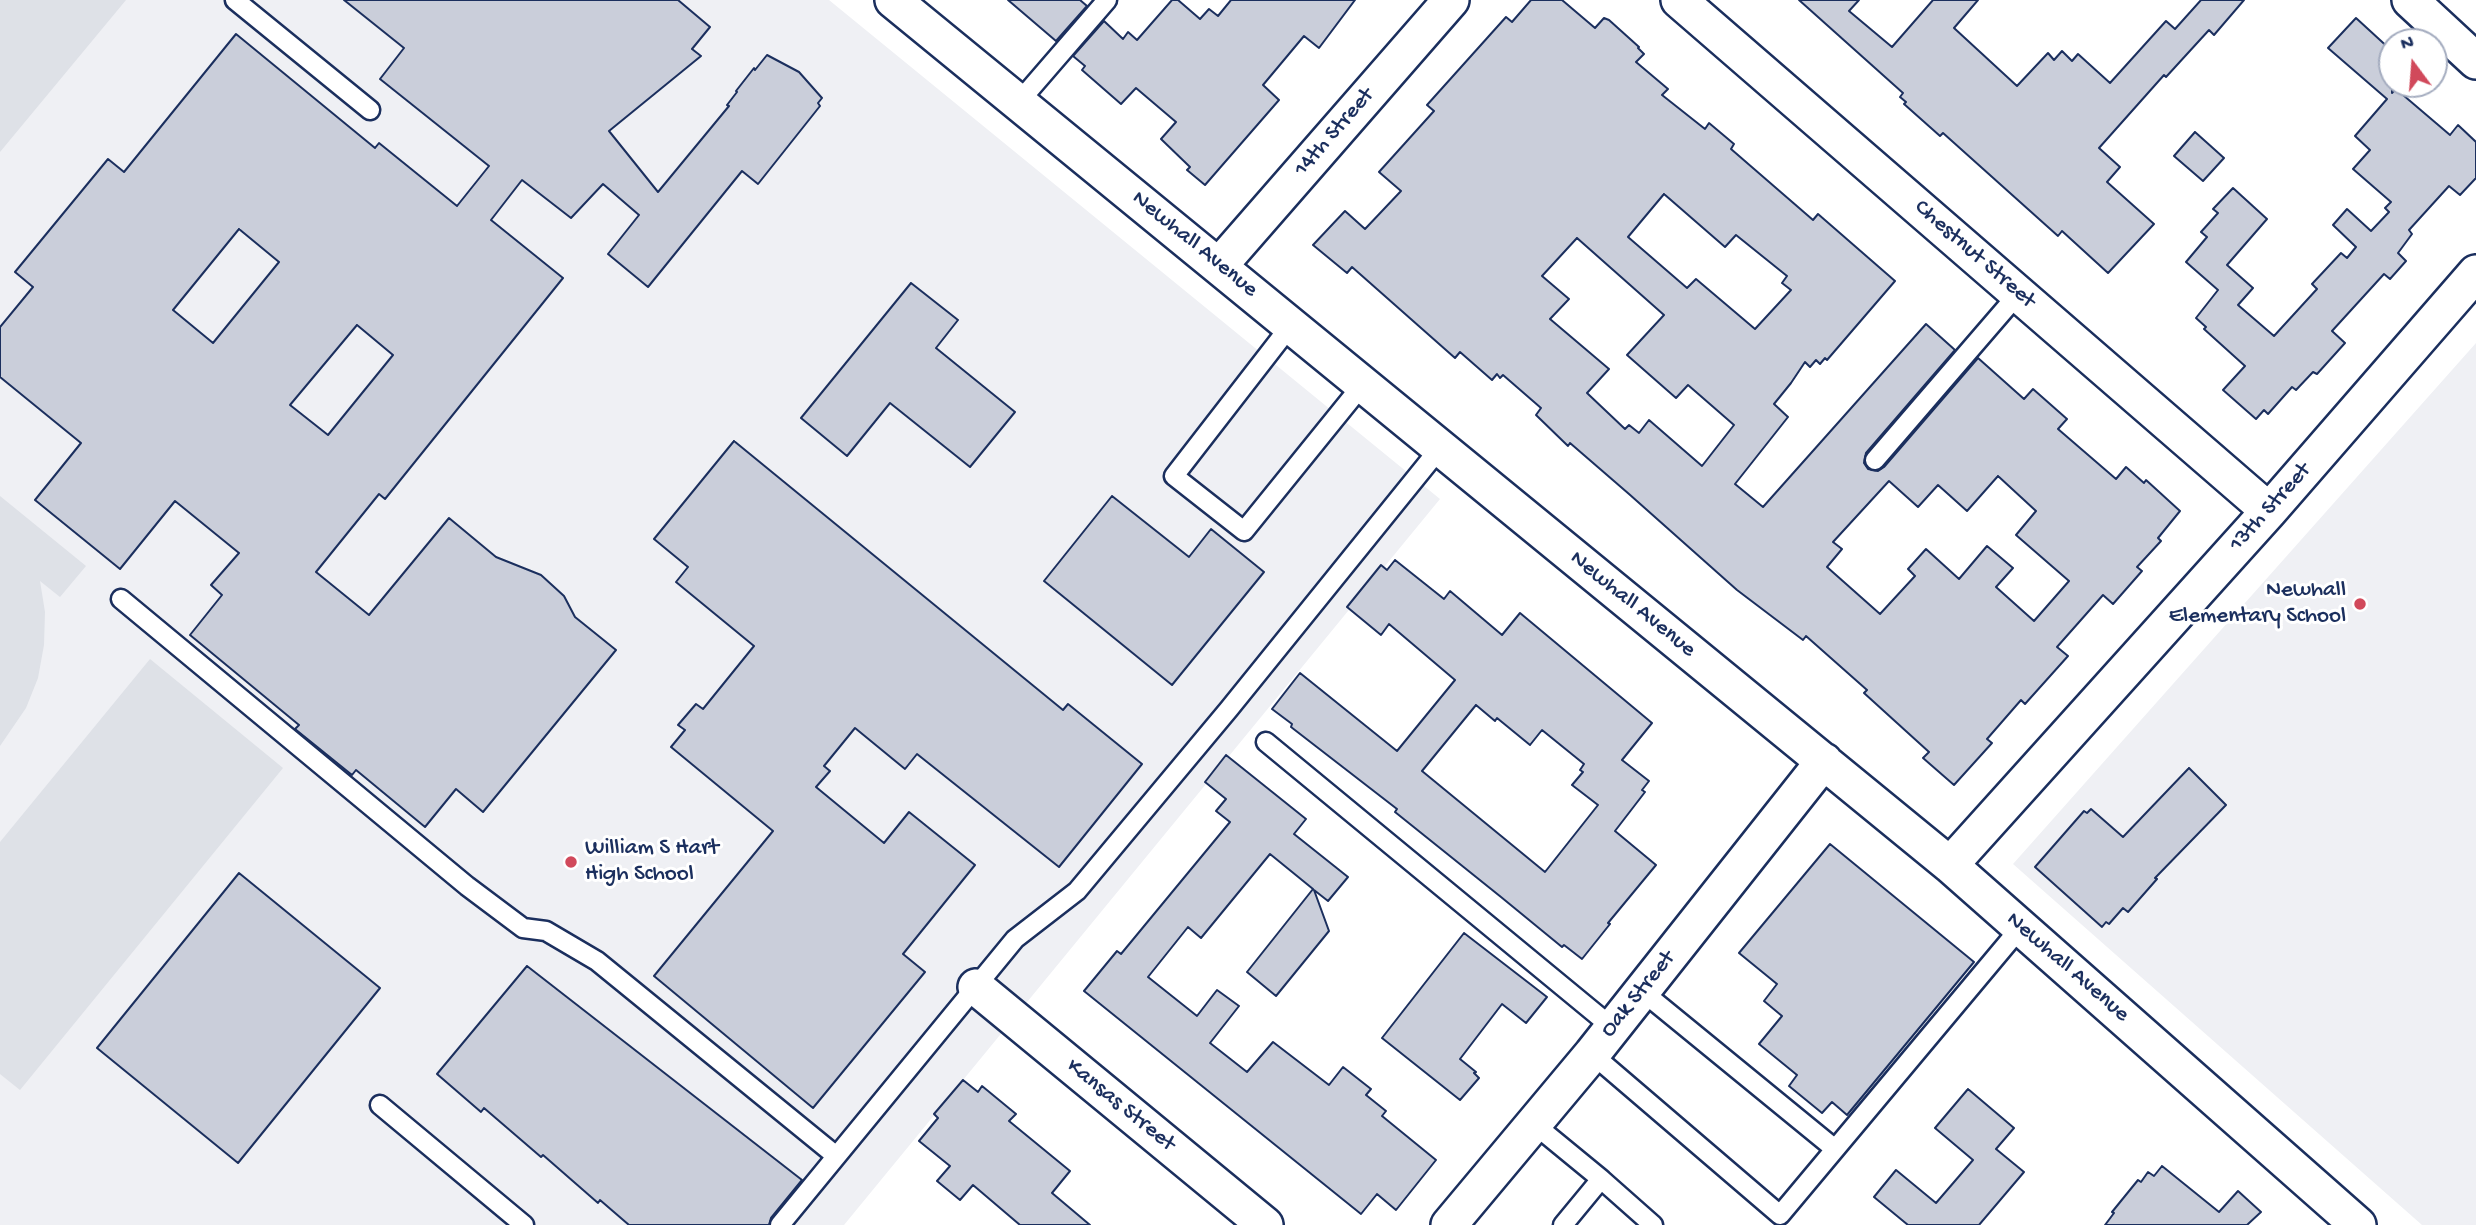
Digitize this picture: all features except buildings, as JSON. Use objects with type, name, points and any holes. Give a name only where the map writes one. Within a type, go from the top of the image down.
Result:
[{"type":"street","name":"Newhall Avenue","points":[[893,0],[1950,865],[2342,1220]]},
{"type":"street","name":"14th Street","points":[[1219,266],[1451,0]]},
{"type":"street","name":"Chestnut Street","points":[[1679,0],[2269,510]]},
{"type":"street","points":[[2410,0],[2476,61]]},
{"type":"street","name":"13th Street","points":[[1950,865],[2269,510],[2476,274]]},
{"type":"street","name":"Oak Street","points":[[1449,1225],[1643,992],[1824,761]]},
{"type":"street","name":"Kansas Street","points":[[976,987],[1265,1225]]},
{"type":"lane","points":[[235,0],[370,110]]},
{"type":"lane","points":[[1018,103],[1107,0]]},
{"type":"lane","points":[[1875,460],[2018,294]]},
{"type":"lane","points":[[1291,326],[1174,476],[1244,531],[1363,384]]},
{"type":"lane","points":[[780,1225],[1015,939],[1077,891],[1229,709],[1440,448]]},
{"type":"lane","points":[[121,599],[467,886],[523,928],[546,931],[597,961],[835,1155]]},
{"type":"lane","points":[[1266,742],[1602,1041],[1780,1215],[2021,927]]},
{"type":"lane","points":[[1643,992],[1835,1149]]},
{"type":"lane","points":[[380,1105],[524,1225]]},
{"type":"lane","points":[[1534,1124],[1653,1225]]},
{"type":"lane","points":[[1563,1225],[1601,1180]]},
{"type":"shaded area","name":"William S Hart High School","points":[[0,0],[829,0],[1440,499],[844,1225],[0,1225]]},
{"type":"shaded area","points":[[0,0],[126,0],[0,152]]},
{"type":"shaded area","name":"Newhall Elementary School","points":[[2476,343],[2476,1225],[2422,1225],[2013,864]]},
{"type":"shaded area","points":[[0,496],[86,566],[60,597],[40,581],[45,612],[44,645],[38,678],[26,708],[0,746]]},
{"type":"shaded area","points":[[150,659],[283,768],[20,1090],[0,1074],[0,842]]},
{"type":"place","name":"Newhall Elementary School","points":[[2360,604]]},
{"type":"place","name":"William S Hart High School","points":[[571,862]]}]
